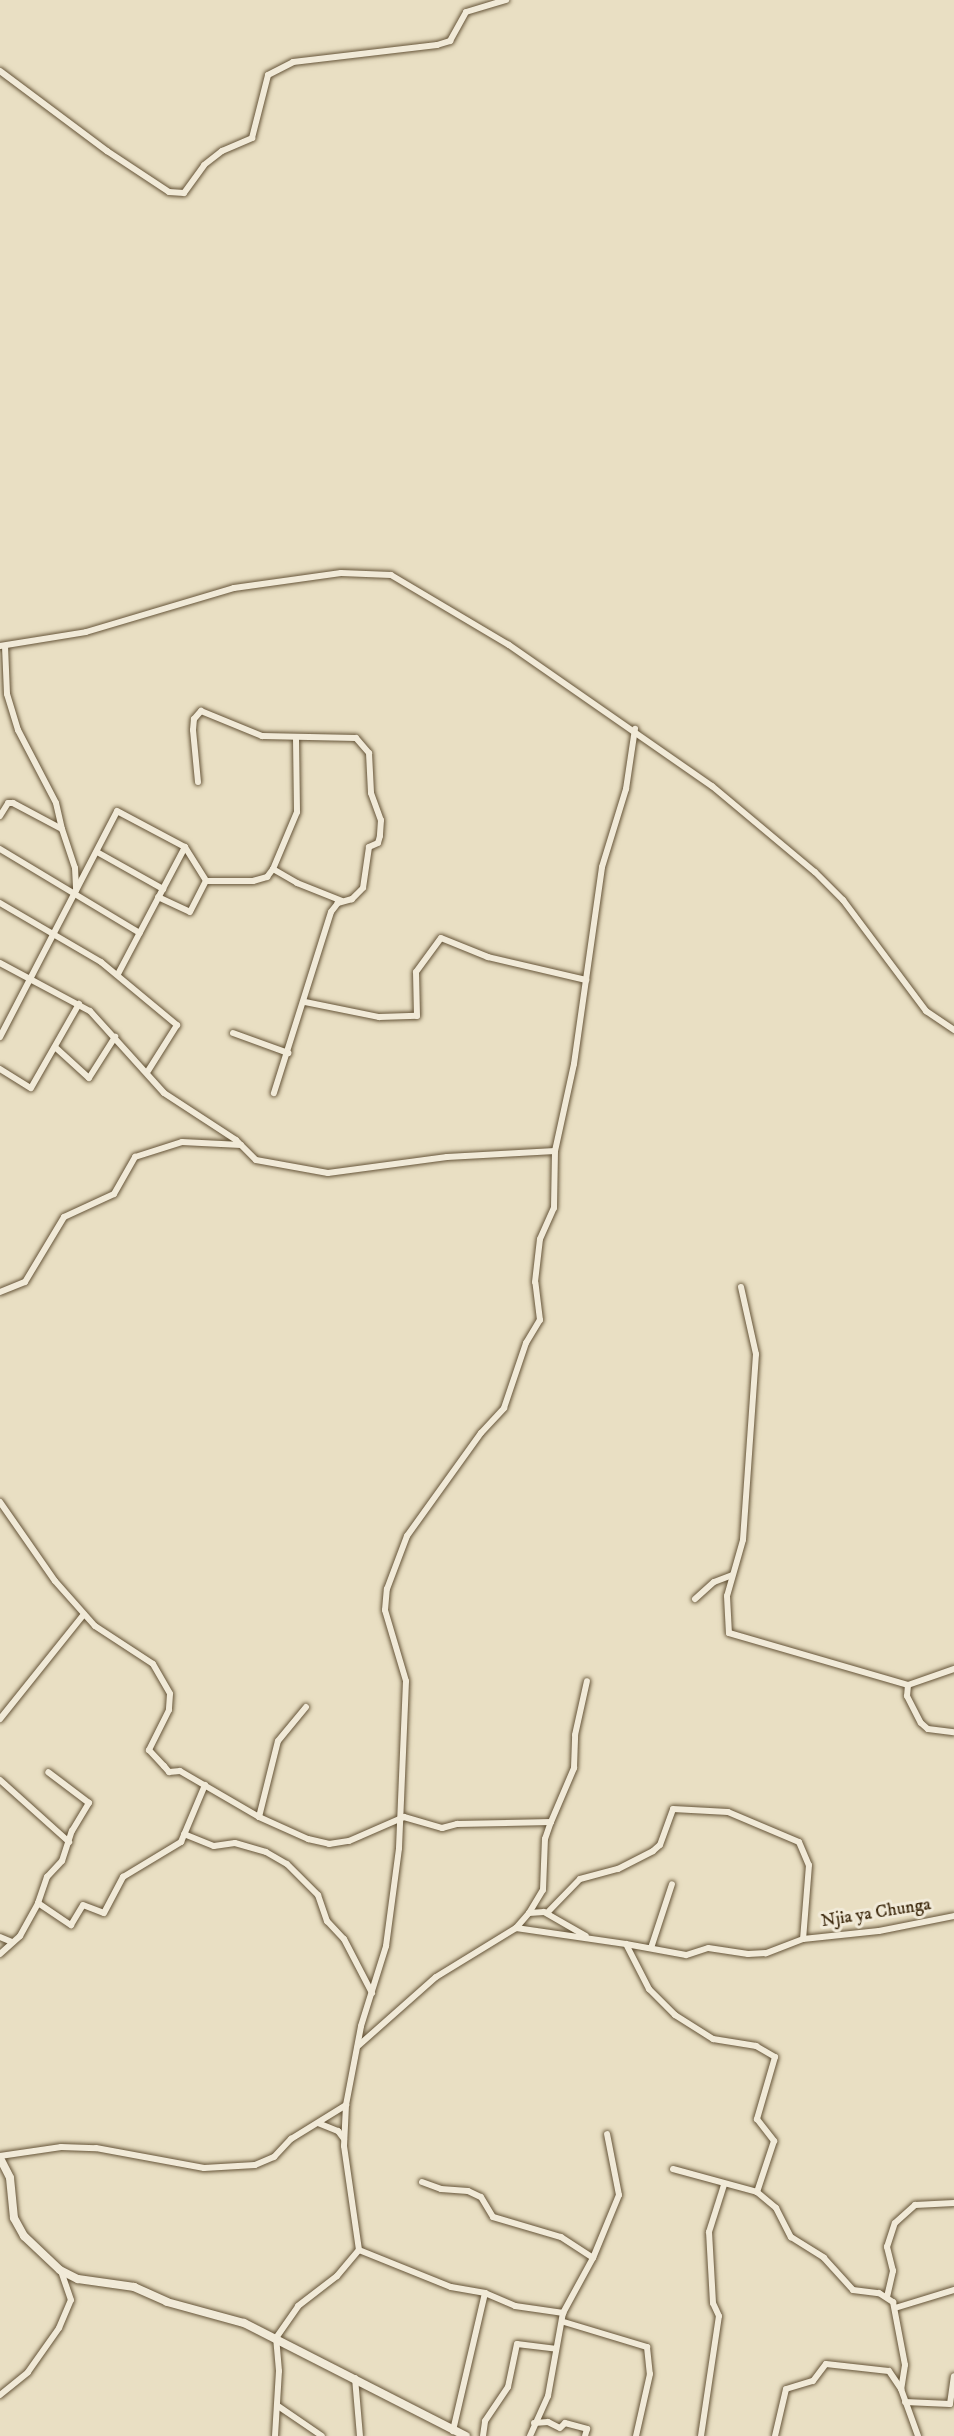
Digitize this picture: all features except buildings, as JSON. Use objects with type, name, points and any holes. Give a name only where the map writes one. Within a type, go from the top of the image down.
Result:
[{"type":"street","points":[[0,71],[107,151],[169,192],[184,193],[204,165],[222,151],[252,138],[268,75],[293,62],[437,45],[450,40],[466,12],[506,0]]},
{"type":"street","points":[[76,894],[75,868],[56,803],[18,730],[7,694],[2,646],[86,632],[234,588],[341,573],[391,575],[509,645],[680,760],[815,872],[843,900],[926,1011],[954,1030]]},
{"type":"street","points":[[198,782],[193,730],[196,715],[201,711],[262,736],[296,739],[356,738],[369,753],[371,793],[381,820],[378,843],[369,847],[363,888],[352,899],[342,901],[297,884],[273,869]]},
{"type":"street","points":[[275,2436],[278,2406],[276,2338],[298,2306],[337,2276],[358,2250],[344,2140],[346,2105],[358,2046],[386,1946],[399,1848],[398,1822],[405,1755],[406,1681],[385,1610],[387,1588],[407,1536],[481,1432],[504,1408],[526,1343],[540,1320],[536,1282],[540,1239],[554,1208],[555,1150],[574,1064],[602,867],[626,789],[635,729]]},
{"type":"street","points":[[206,881],[253,881],[267,877],[273,869],[297,813],[296,739]]},
{"type":"street","points":[[0,816],[8,803],[14,803],[62,829]]},
{"type":"street","points":[[0,1037],[56,935],[117,811],[185,847],[206,881]]},
{"type":"street","points":[[118,974],[185,847]]},
{"type":"street","points":[[0,849],[140,933]]},
{"type":"street","points":[[97,852],[163,889]]},
{"type":"street","points":[[158,897],[190,912],[206,881]]},
{"type":"street","points":[[274,1093],[305,1002],[331,912],[342,901]]},
{"type":"street","points":[[0,903],[118,974],[177,1025],[148,1071]]},
{"type":"street","points":[[305,1002],[379,1017],[417,1016],[416,972],[441,938],[488,957],[586,980]]},
{"type":"street","points":[[0,963],[78,1004],[148,1071],[164,1093],[241,1145],[256,1160],[273,1165],[290,1165],[328,1173],[447,1157],[555,1150]]},
{"type":"street","points":[[0,1069],[31,1088],[78,1004]]},
{"type":"street","points":[[233,1033],[288,1053]]},
{"type":"street","points":[[55,1047],[89,1078],[115,1037]]},
{"type":"street","points":[[0,1292],[25,1282],[64,1218],[114,1194],[135,1157],[182,1142],[241,1145]]},
{"type":"street","points":[[741,1287],[756,1353],[743,1540],[727,1596],[729,1633],[908,1684],[954,1669]]},
{"type":"street","points":[[0,1502],[55,1581],[84,1614],[103,1634],[153,1664],[170,1694],[169,1710],[149,1750],[169,1772],[180,1771],[259,1817],[328,1844],[349,1841],[398,1822],[404,1817],[442,1828],[457,1824],[551,1822]]},
{"type":"street","points":[[695,1599],[714,1582],[732,1575]]},
{"type":"street","points":[[0,1719],[84,1614]]},
{"type":"street","points":[[358,2046],[436,1977],[516,1928],[529,1913],[543,1890],[544,1839],[574,1768],[575,1735],[587,1681]]},
{"type":"street","points":[[908,1684],[907,1696],[921,1723],[928,1729],[954,1732]]},
{"type":"street","points":[[259,1817],[278,1741],[306,1707]]},
{"type":"street","points":[[0,1954],[12,1942],[38,1903],[47,1877],[62,1861],[89,1803],[48,1772]]},
{"type":"street","points":[[0,1780],[69,1842]]},
{"type":"street","points":[[38,1903],[71,1924],[83,1905],[104,1913],[123,1877],[141,1869],[156,1854],[174,1848],[184,1834],[205,1785]]},
{"type":"street","points":[[547,1913],[580,1879],[618,1869],[653,1851],[660,1845],[673,1809],[728,1812],[800,1842],[808,1865],[803,1939]]},
{"type":"street","points":[[184,1834],[214,1846],[235,1843],[266,1852],[287,1864],[318,1895],[327,1921],[344,1939],[372,1994]]},
{"type":"street","points":[[651,1948],[672,1884]]},
{"type":"street","points":[[529,1913],[547,1913],[586,1936]]},
{"type":"street","name":"Njia ya Chunga","points":[[586,1936],[686,1955],[708,1948],[748,1954],[766,1953],[803,1939],[879,1931],[954,1916]]},
{"type":"street","points":[[516,1928],[586,1936]]},
{"type":"street","points":[[0,1937],[12,1942]]},
{"type":"street","points":[[626,1944],[649,1989],[675,2015],[712,2039],[756,2046],[775,2057],[757,2119],[774,2141],[757,2192]]},
{"type":"street","points":[[346,2105],[291,2139],[274,2157],[255,2165],[204,2168],[96,2148],[61,2146],[0,2157],[10,2178],[14,2218],[24,2236],[60,2270],[78,2279],[134,2287],[167,2302],[244,2323],[466,2436]]},
{"type":"street","points":[[318,2123],[339,2131],[344,2140]]},
{"type":"street","points":[[530,2436],[548,2396],[555,2349],[564,2322],[563,2313],[593,2258],[619,2195],[607,2134]]},
{"type":"street","points":[[673,2169],[724,2185],[757,2192],[776,2208],[790,2237],[824,2258],[853,2290],[887,2296],[895,2308],[905,2365],[901,2390]]},
{"type":"street","points":[[422,2182],[441,2189],[468,2190],[481,2197],[493,2217],[561,2237],[593,2258]]},
{"type":"street","points":[[701,2436],[718,2316],[713,2303],[709,2232],[724,2185]]},
{"type":"street","points":[[887,2296],[893,2271],[887,2247],[895,2223],[915,2205],[954,2203]]},
{"type":"street","points":[[358,2250],[451,2287],[485,2293],[515,2306],[563,2313]]},
{"type":"street","points":[[0,2396],[28,2372],[59,2328],[71,2300],[60,2270]]},
{"type":"street","points":[[895,2308],[954,2290]]},
{"type":"street","points":[[453,2431],[485,2293]]},
{"type":"street","points":[[564,2322],[647,2347],[650,2374],[636,2436]]},
{"type":"street","points":[[483,2436],[485,2421],[508,2387],[517,2344],[555,2349]]},
{"type":"street","points":[[775,2436],[786,2389],[813,2381],[826,2364],[889,2371],[901,2390],[918,2436]]},
{"type":"street","points":[[905,2402],[950,2404],[954,2376]]},
{"type":"street","points":[[355,2378],[360,2436]]},
{"type":"street","points":[[278,2406],[322,2436]]},
{"type":"street","points":[[534,2423],[548,2422],[560,2428],[565,2423],[587,2429],[585,2436]]}]
